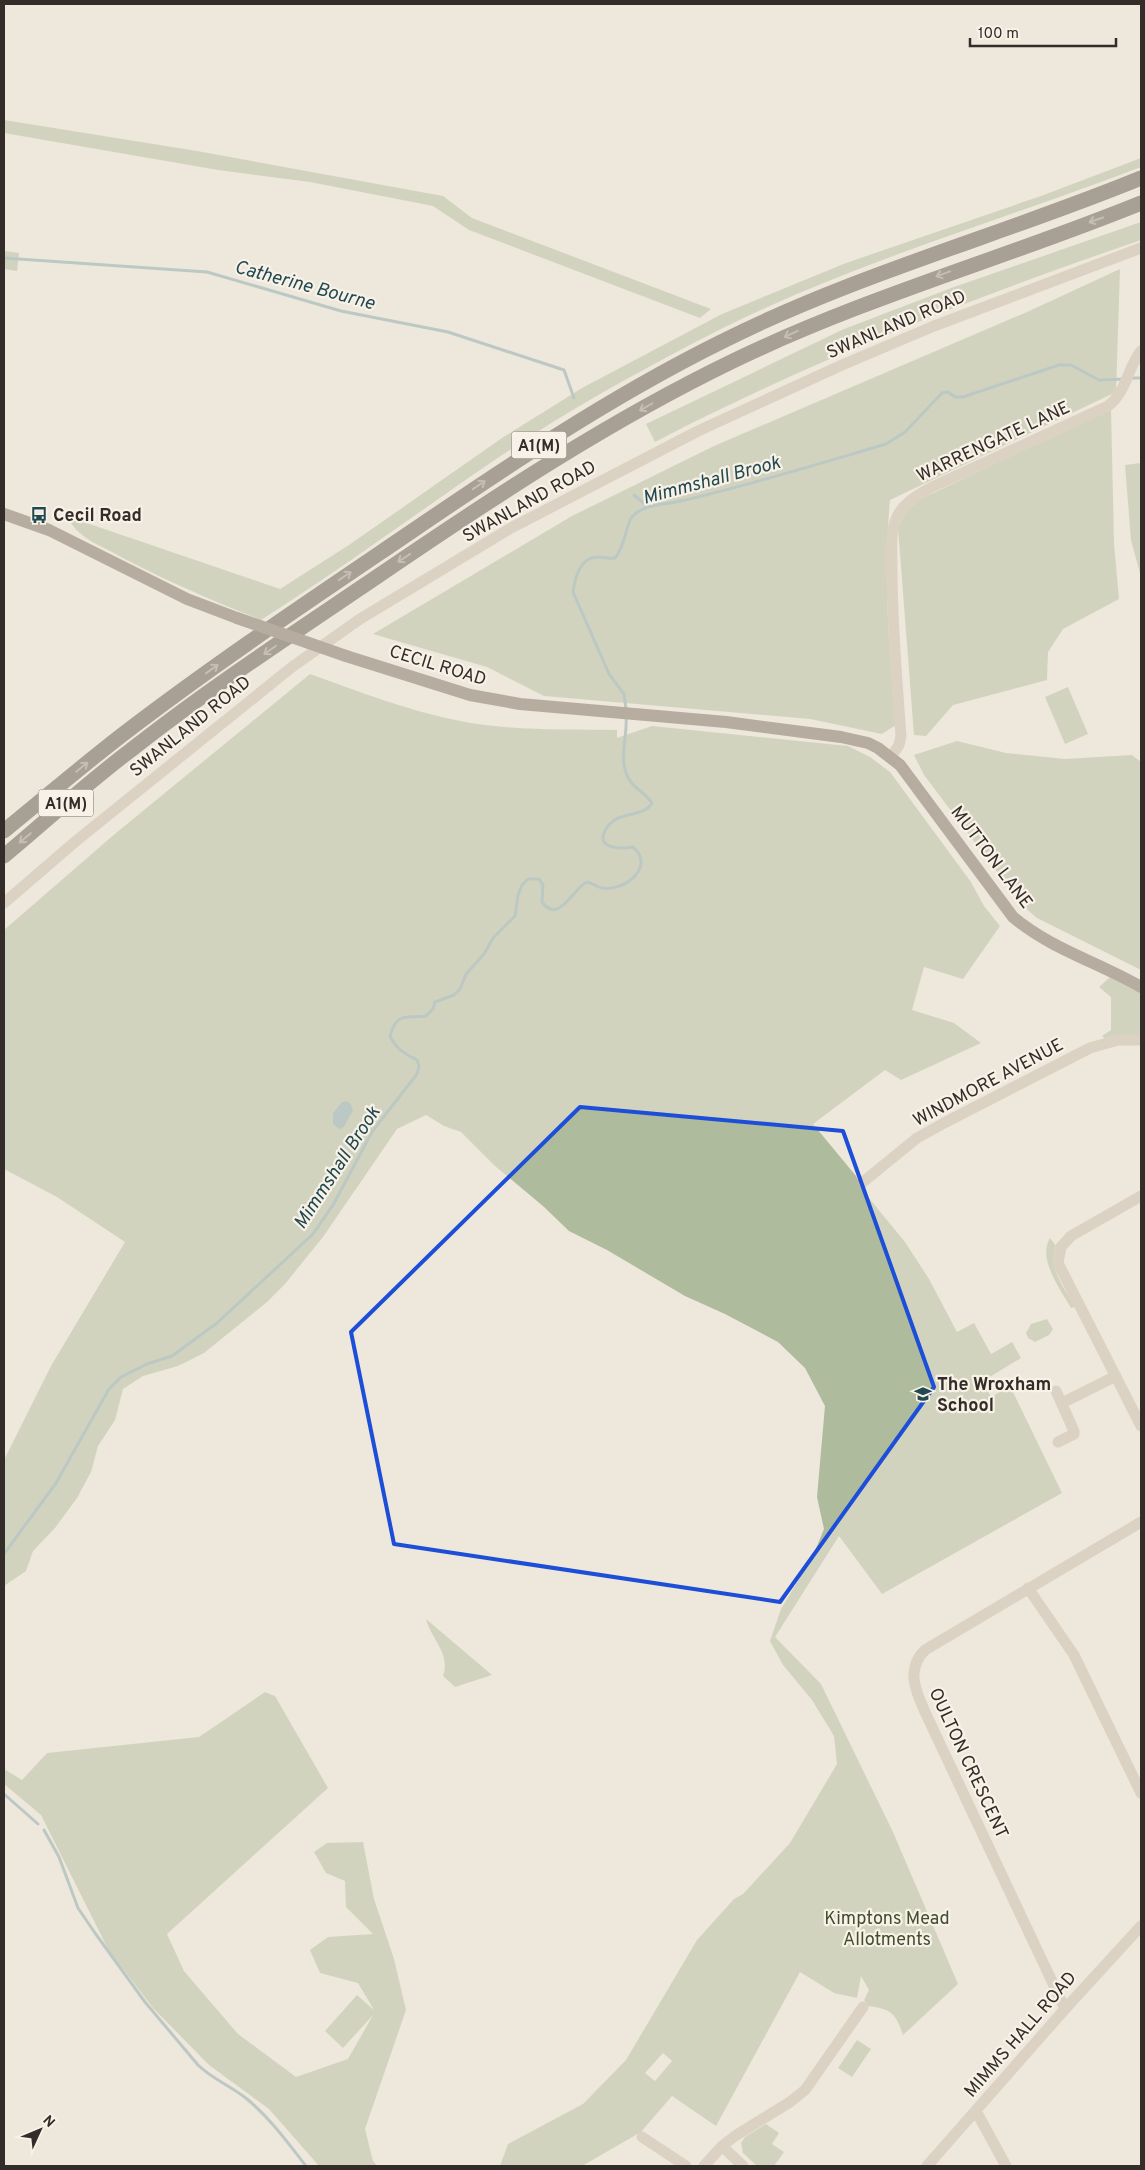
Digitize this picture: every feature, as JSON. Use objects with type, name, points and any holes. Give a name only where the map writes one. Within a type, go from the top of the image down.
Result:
[{"type":"highway","name":"A1(M)","points":[[4,831],[120,737],[252,640],[501,470],[606,404],[723,340],[794,308],[870,276],[1141,178]]},
{"type":"highway","name":"A1(M)","points":[[4,856],[129,751],[190,706],[444,531],[591,438],[725,365],[805,328],[878,298],[1141,203]]},
{"type":"main road","name":"CECIL ROAD","points":[[4,514],[49,530],[187,599],[346,656],[470,695],[520,704],[617,714],[726,722],[841,737],[868,743],[889,755]]},
{"type":"main road","name":"MUTTON LANE","points":[[889,755],[911,780],[1013,917],[1029,930],[1056,946],[1141,987]]},
{"type":"street","name":"SWANLAND ROAD","points":[[4,903],[76,841],[292,667],[360,619],[511,528],[698,431],[842,365],[943,322],[1141,248]]},
{"type":"street","name":"WARRENGATE LANE","points":[[889,755],[899,745],[901,736],[892,594],[892,545],[894,526],[900,512],[906,504],[932,487],[1108,406],[1118,398],[1125,386],[1128,374],[1141,351]]},
{"type":"street","name":"WINDMORE AVENUE","points":[[863,1182],[917,1138],[1090,1048],[1118,1040],[1141,1040]]},
{"type":"street","points":[[1141,1196],[1070,1236],[1061,1247],[1058,1256],[1062,1275],[1141,1426]]},
{"type":"street","points":[[1062,1403],[1116,1376]]},
{"type":"street","points":[[1056,1391],[1074,1431],[1074,1434],[1058,1442]]},
{"type":"street","name":"OULTON CRESCENT","points":[[1065,2009],[925,1714],[914,1682],[915,1663],[925,1650],[1141,1522]]},
{"type":"street","points":[[1028,1588],[1074,1655],[1141,1793]]},
{"type":"street","name":"MIMMS HALL ROAD","points":[[927,2166],[1141,1926]]},
{"type":"street","points":[[704,2166],[722,2146],[805,2090],[863,2007]]},
{"type":"street","points":[[976,2111],[1006,2166]]},
{"type":"street","points":[[642,2137],[686,2166]]},
{"type":"street","points":[[722,2146],[743,2166]]},
{"type":"highlighted area","points":[[580,1107],[843,1131],[934,1387],[780,1602],[394,1544],[351,1332]]},
{"type":"green space","points":[[4,120],[197,151],[443,196],[472,218],[711,309],[700,318],[469,230],[433,206],[310,182],[218,170],[4,133]]},
{"type":"green space","points":[[1141,158],[1141,167],[873,263],[768,307],[694,343],[601,393],[534,434],[261,620],[225,606],[138,566],[87,539],[71,523],[75,519],[280,589],[349,545],[502,438],[582,388],[722,314],[846,263],[1041,196]]},
{"type":"green space","points":[[1141,222],[1141,240],[1017,284],[894,332],[773,384],[655,442],[646,424],[844,329],[954,287]]},
{"type":"green space","points":[[4,251],[19,253],[17,271],[4,269]]},
{"type":"green space","points":[[1120,269],[1116,392],[890,500],[887,585],[889,641],[896,725],[882,734],[810,719],[544,696],[487,667],[373,634],[572,516],[714,446],[1027,312]]},
{"type":"green space","points":[[1111,408],[1114,544],[1119,599],[1063,629],[1048,652],[1047,680],[953,705],[926,736],[914,735],[898,528],[906,511],[921,499]]},
{"type":"green space","points":[[1141,463],[1141,577],[1131,540],[1125,465]]},
{"type":"green space","name":"Kimptons Mead Allotments","points":[[310,674],[403,706],[441,717],[479,724],[538,729],[617,730],[617,738],[652,726],[848,746],[870,757],[890,772],[971,882],[984,906],[1000,926],[963,979],[924,967],[912,1010],[954,1023],[981,1043],[901,1080],[885,1070],[813,1124],[856,1176],[864,1192],[905,1242],[929,1279],[957,1332],[974,1323],[991,1354],[1012,1342],[1021,1358],[983,1381],[991,1397],[1010,1386],[1062,1493],[882,1594],[839,1536],[775,1637],[821,1684],[893,1832],[958,1984],[903,2035],[898,2022],[891,2013],[868,2006],[864,2000],[869,1990],[861,1976],[857,1998],[834,1993],[800,1972],[716,2126],[672,2096],[641,2132],[582,2166],[500,2166],[508,2144],[583,2104],[626,2060],[697,1940],[734,1899],[743,1894],[790,1843],[837,1764],[834,1736],[812,1700],[783,1665],[770,1641],[781,1609],[812,1558],[824,1529],[817,1497],[825,1406],[805,1368],[778,1342],[725,1314],[685,1296],[607,1250],[569,1231],[543,1206],[495,1166],[461,1132],[444,1126],[426,1115],[397,1129],[323,1237],[285,1284],[267,1302],[204,1353],[178,1366],[143,1376],[123,1389],[115,1420],[98,1446],[91,1472],[77,1498],[55,1528],[33,1551],[26,1571],[4,1586],[4,1460],[51,1366],[125,1242],[57,1197],[4,1169],[4,930],[116,833]],"holes":[[[663,2053],[672,2061],[655,2081],[645,2073]]]},
{"type":"green space","points":[[1068,687],[1088,734],[1065,744],[1045,697]]},
{"type":"green space","points":[[957,741],[1006,753],[1065,759],[1132,755],[1141,762],[1141,970],[1037,918],[1023,906],[924,775],[914,755]]},
{"type":"green space","points":[[1110,977],[1141,993],[1141,1036],[1105,1039],[1102,1036],[1111,1030],[1111,997],[1099,987]]},
{"type":"green space","points":[[1050,1238],[1056,1246],[1054,1254],[1055,1270],[1075,1307],[1071,1308],[1048,1265],[1046,1255]]},
{"type":"green space","points":[[1047,1319],[1053,1329],[1049,1335],[1035,1342],[1028,1338],[1026,1333],[1031,1324]]},
{"type":"green space","points":[[426,1619],[492,1675],[455,1687],[443,1676],[445,1668],[442,1654]]},
{"type":"green space","points":[[265,1692],[275,1696],[328,1788],[167,1934],[184,1971],[238,2034],[296,2077],[348,2059],[373,2015],[343,2048],[325,2031],[357,1995],[374,2010],[358,1983],[320,1973],[310,1950],[328,1937],[373,1934],[346,1907],[345,1881],[326,1873],[314,1852],[327,1843],[363,1842],[374,1899],[394,1959],[406,2010],[365,2129],[373,2161],[377,2166],[319,2166],[269,2109],[209,2065],[153,2008],[108,1949],[41,1815],[4,1784],[4,1769],[22,1780],[47,1753],[199,1737]]},
{"type":"green space","points":[[857,2040],[871,2049],[852,2077],[838,2068]]},
{"type":"green space","points":[[766,2124],[779,2133],[772,2144],[784,2152],[774,2166],[757,2166],[743,2153],[741,2143],[745,2137]]},
{"type":"water","points":[[342,1102],[350,1103],[353,1110],[344,1127],[339,1129],[333,1124],[333,1113]]},
{"type":"waterway","name":"Catherine Bourne","points":[[4,258],[207,272],[341,311],[448,332],[564,370],[574,398]]},
{"type":"waterway","name":"Mimmshall Brook","points":[[626,709],[624,694],[609,674],[573,592],[577,574],[583,564],[593,558],[615,558],[619,553],[630,520],[637,512],[655,505],[681,501],[733,488],[886,444],[905,432],[942,393],[948,392],[955,397],[963,397],[1059,365],[1071,365],[1099,380],[1125,379]]},
{"type":"waterway","name":"Mimmshall Brook","points":[[1131,378],[1141,378]]},
{"type":"waterway","name":"Catherine Bourne","points":[[634,495],[647,506]]},
{"type":"waterway","name":"Mimmshall Brook","points":[[4,1554],[56,1483],[109,1389],[121,1377],[147,1364],[172,1356],[217,1323],[313,1234],[333,1205],[372,1132],[417,1074],[419,1066],[417,1060],[401,1051],[395,1045],[390,1036],[393,1028],[399,1019],[426,1016],[433,1009],[435,1002],[454,995],[460,989],[466,974],[484,954],[493,938],[515,916],[518,895],[522,885],[528,879],[539,879],[543,885],[542,902],[548,908],[554,910],[560,908],[587,882],[602,888],[611,888],[620,886],[635,876],[641,862],[639,854],[633,847],[610,846],[603,841],[606,829],[611,823],[623,816],[643,811],[652,803],[630,781],[626,773],[624,765],[626,716]]},
{"type":"waterway","points":[[4,1794],[38,1824]]},
{"type":"waterway","points":[[44,1830],[59,1857],[78,1908],[145,2002],[198,2065],[241,2094],[255,2106],[306,2166]]},
{"type":"place","name":"Cecil Road","points":[[39,515]]},
{"type":"place","name":"The Wroxham School","points":[[923,1394]]}]
